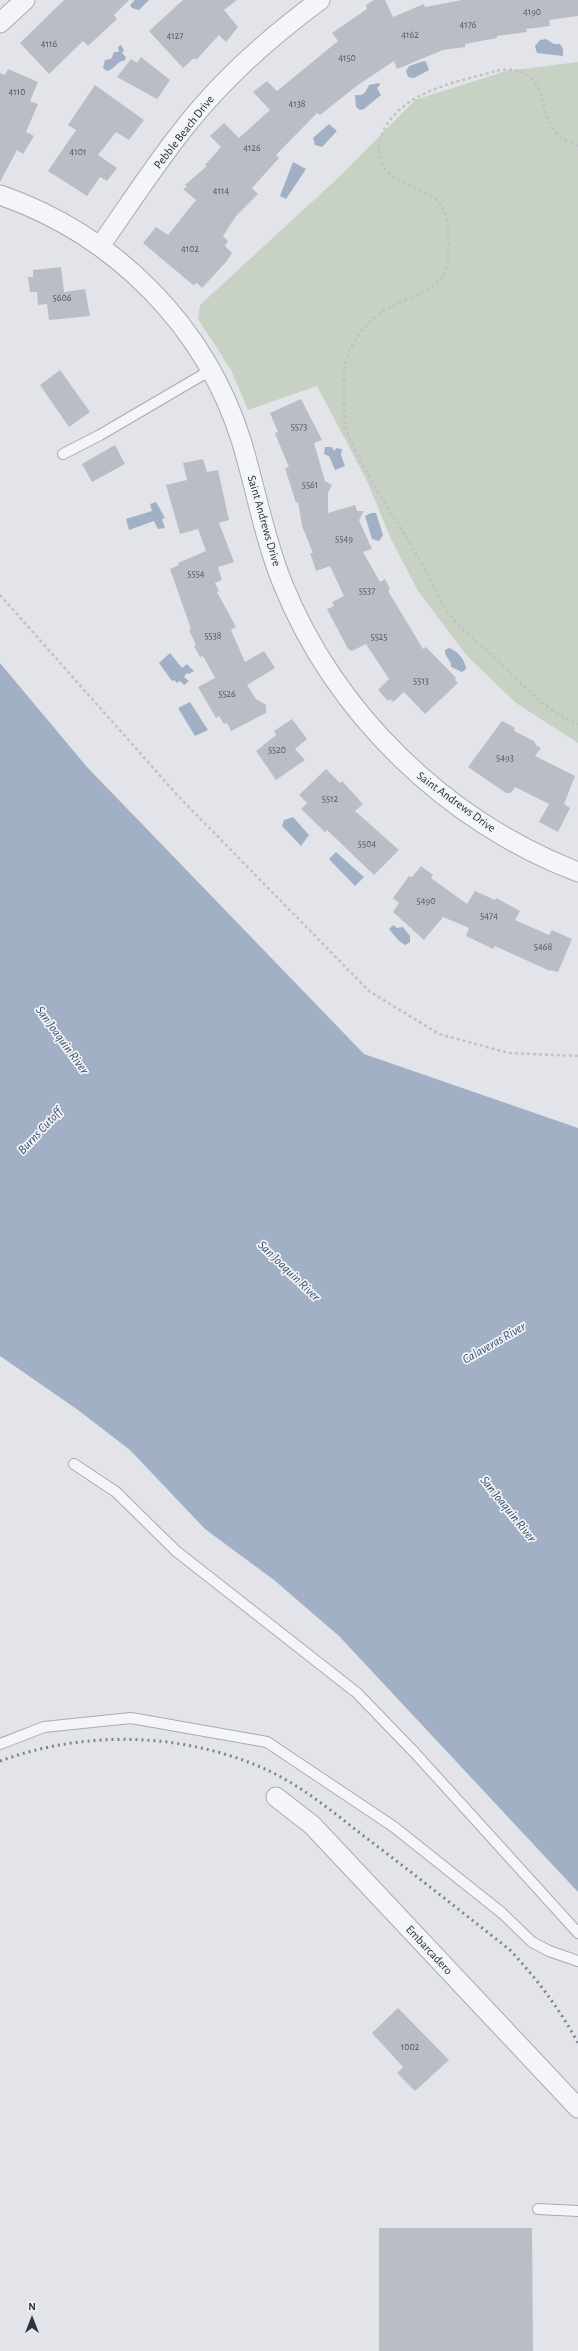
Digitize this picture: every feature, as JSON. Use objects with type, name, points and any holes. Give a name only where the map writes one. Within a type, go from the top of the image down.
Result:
[{"type":"street","points":[[0,23],[25,0]]},
{"type":"street","name":"Pebble Beach Drive","points":[[100,246],[188,123],[214,93],[296,18],[320,0]]},
{"type":"street","name":"Saint Andrews Drive","points":[[0,195],[62,222],[100,246],[136,275],[164,303],[188,334],[211,370],[228,404],[242,443],[267,540],[283,584],[302,625],[325,665],[352,703],[382,738],[443,795],[480,822],[520,845],[578,872]]},
{"type":"street","name":"Embarcadero","points":[[276,1796],[312,1825],[578,2108]]},
{"type":"lane","points":[[63,454],[100,435],[211,370]]},
{"type":"lane","points":[[74,1464],[116,1492],[176,1551],[357,1693],[415,1753],[578,1933]]},
{"type":"lane","points":[[0,1744],[44,1727],[131,1718],[268,1742],[394,1827],[502,1913],[532,1942],[549,1951],[578,1961]]},
{"type":"lane","points":[[538,2209],[578,2211]]},
{"type":"path","points":[[578,146],[562,139],[553,129],[540,90],[534,81],[523,72],[510,69],[500,70],[426,93],[412,101],[385,127],[378,144],[381,161],[385,170],[436,200],[442,207],[448,225],[445,273],[435,285],[381,312],[365,326],[351,348],[345,363],[344,420],[346,430],[362,461],[422,564],[438,598],[454,620],[540,701],[578,724]]},
{"type":"path","points":[[0,595],[179,797],[369,991],[439,1034],[509,1053],[578,1056]]},
{"type":"green space","points":[[578,62],[578,743],[516,703],[467,656],[418,591],[391,539],[367,481],[317,386],[248,410],[231,370],[198,319],[200,305],[340,176],[415,100],[506,71]]},
{"type":"water","points":[[135,0],[149,0],[139,10],[132,8],[130,5]]},
{"type":"water","points":[[546,39],[554,44],[560,44],[563,49],[563,56],[537,53],[535,46],[540,40]]},
{"type":"water","points":[[121,45],[124,50],[122,53],[126,57],[125,60],[107,71],[103,68],[105,60],[111,59],[114,52],[119,52],[118,47]]},
{"type":"water","points":[[424,61],[426,62],[429,70],[414,78],[408,77],[406,71],[409,66]]},
{"type":"water","points":[[379,83],[380,85],[377,88],[381,95],[364,109],[360,110],[356,107],[355,95],[363,94],[369,85]]},
{"type":"water","points":[[329,124],[337,131],[322,147],[315,145],[313,138]]},
{"type":"water","points":[[293,162],[306,169],[286,199],[280,196]]},
{"type":"water","points":[[325,447],[331,447],[335,451],[336,448],[342,449],[341,455],[345,466],[335,470],[329,456],[324,454]]},
{"type":"water","points":[[156,502],[165,518],[162,519],[165,528],[158,529],[154,521],[129,530],[126,519],[152,511],[150,504]]},
{"type":"water","points":[[371,513],[376,513],[383,535],[379,541],[372,539],[365,516]]},
{"type":"water","points":[[449,648],[458,653],[463,659],[466,669],[462,672],[451,667],[445,652],[445,650]]},
{"type":"water","points":[[170,653],[182,668],[187,664],[194,671],[189,674],[187,673],[184,677],[189,681],[184,685],[180,681],[177,683],[174,680],[172,681],[159,663]]},
{"type":"water","points":[[0,663],[87,767],[364,1054],[578,1128],[578,1892],[339,1636],[274,1580],[205,1529],[130,1450],[78,1410],[0,1356]]},
{"type":"water","points":[[190,702],[208,730],[195,736],[178,708]]},
{"type":"water","points":[[293,817],[309,835],[301,846],[282,826],[284,820]]},
{"type":"water","points":[[336,852],[364,877],[355,886],[329,859]]},
{"type":"water","points":[[393,925],[397,928],[403,927],[410,936],[410,942],[405,945],[398,940],[389,929]]},
{"type":"building","points":[[64,0],[129,0],[114,15],[117,19],[88,46],[83,41],[49,74],[20,43]]},
{"type":"building","points":[[183,0],[237,0],[224,10],[238,27],[226,42],[219,35],[196,60],[194,58],[183,68],[149,31]]},
{"type":"building","points":[[374,0],[385,0],[393,17],[424,4],[425,7],[462,0],[578,0],[578,16],[549,20],[550,26],[526,29],[527,32],[497,36],[497,38],[465,44],[465,47],[443,50],[397,69],[394,61],[358,85],[320,115],[317,113],[276,155],[279,158],[252,188],[258,194],[236,216],[223,236],[228,241],[225,246],[232,253],[227,261],[202,288],[197,283],[193,285],[143,243],[156,227],[168,235],[196,200],[183,189],[187,187],[185,185],[207,166],[205,165],[221,147],[210,136],[224,123],[239,138],[270,110],[253,92],[267,81],[277,91],[338,41],[332,33],[367,9],[366,5]]},
{"type":"building","points":[[141,57],[170,80],[157,99],[117,77],[131,59],[137,63]]},
{"type":"building","points":[[8,69],[38,82],[30,101],[38,104],[26,132],[34,136],[23,154],[17,150],[0,182],[0,73],[5,75]]},
{"type":"building","points":[[95,85],[144,120],[129,140],[116,132],[98,155],[117,168],[107,181],[100,177],[87,196],[48,171],[76,130],[68,125]]},
{"type":"building","points":[[61,267],[64,292],[85,289],[90,316],[49,320],[47,304],[38,305],[37,292],[30,292],[28,277],[33,277],[33,270]]},
{"type":"building","points":[[60,370],[90,412],[69,427],[40,385]]},
{"type":"building","points":[[301,399],[322,440],[314,443],[325,481],[332,485],[328,493],[328,513],[355,505],[357,511],[364,511],[359,520],[372,549],[363,552],[380,582],[385,579],[390,589],[388,591],[423,649],[426,647],[456,678],[455,680],[458,683],[425,714],[404,692],[393,702],[390,699],[388,701],[378,690],[389,679],[366,644],[352,651],[348,649],[327,609],[334,606],[332,602],[344,596],[330,566],[316,571],[310,553],[313,553],[302,526],[298,502],[296,503],[285,468],[289,467],[275,433],[278,432],[270,413]]},
{"type":"building","points":[[115,445],[125,464],[92,482],[82,464]]},
{"type":"building","points":[[203,459],[207,472],[218,470],[229,520],[219,523],[234,562],[218,567],[222,580],[215,583],[219,591],[217,592],[236,627],[231,630],[245,662],[264,651],[275,668],[247,685],[256,699],[266,705],[266,713],[231,731],[227,723],[224,724],[219,716],[216,718],[198,687],[215,678],[203,656],[200,657],[194,646],[196,645],[189,630],[191,629],[170,569],[179,565],[178,563],[206,551],[198,529],[180,534],[166,485],[187,480],[183,463]]},
{"type":"building","points":[[292,719],[307,739],[295,749],[305,760],[276,780],[256,751],[276,735],[274,731]]},
{"type":"building","points":[[502,721],[515,728],[514,731],[534,741],[536,745],[541,748],[535,756],[575,776],[564,804],[570,808],[558,832],[539,822],[549,804],[515,787],[511,793],[506,793],[468,767]]},
{"type":"building","points":[[326,769],[340,783],[342,781],[363,804],[355,811],[399,850],[374,875],[327,830],[325,832],[301,809],[307,803],[299,795]]},
{"type":"building","points":[[421,866],[433,875],[431,878],[467,904],[475,891],[495,900],[496,898],[520,911],[515,920],[549,935],[552,930],[572,939],[558,972],[550,971],[495,946],[493,949],[466,936],[469,928],[443,917],[424,940],[393,912],[399,903],[393,898],[409,876],[412,877]]},
{"type":"building","points":[[398,2008],[449,2060],[415,2091],[397,2073],[403,2067],[372,2033]]},
{"type":"building","points":[[379,2228],[532,2228],[533,2351],[379,2351]]},
{"type":"railway","points":[[0,1761],[32,1751],[66,1744],[99,1740],[133,1740],[167,1742],[201,1748],[233,1757],[265,1769],[292,1783],[329,1809],[510,1950],[547,1994],[578,2043]]},
{"type":"water label","name":"San Joaquin River","points":[[62,1040]]},
{"type":"water label","name":"Burns Cutoff","points":[[40,1131]]},
{"type":"water label","name":"San Joaquin River","points":[[289,1271]]},
{"type":"water label","name":"Calaveras River","points":[[494,1343]]},
{"type":"water label","name":"San Joaquin River","points":[[508,1509]]}]
